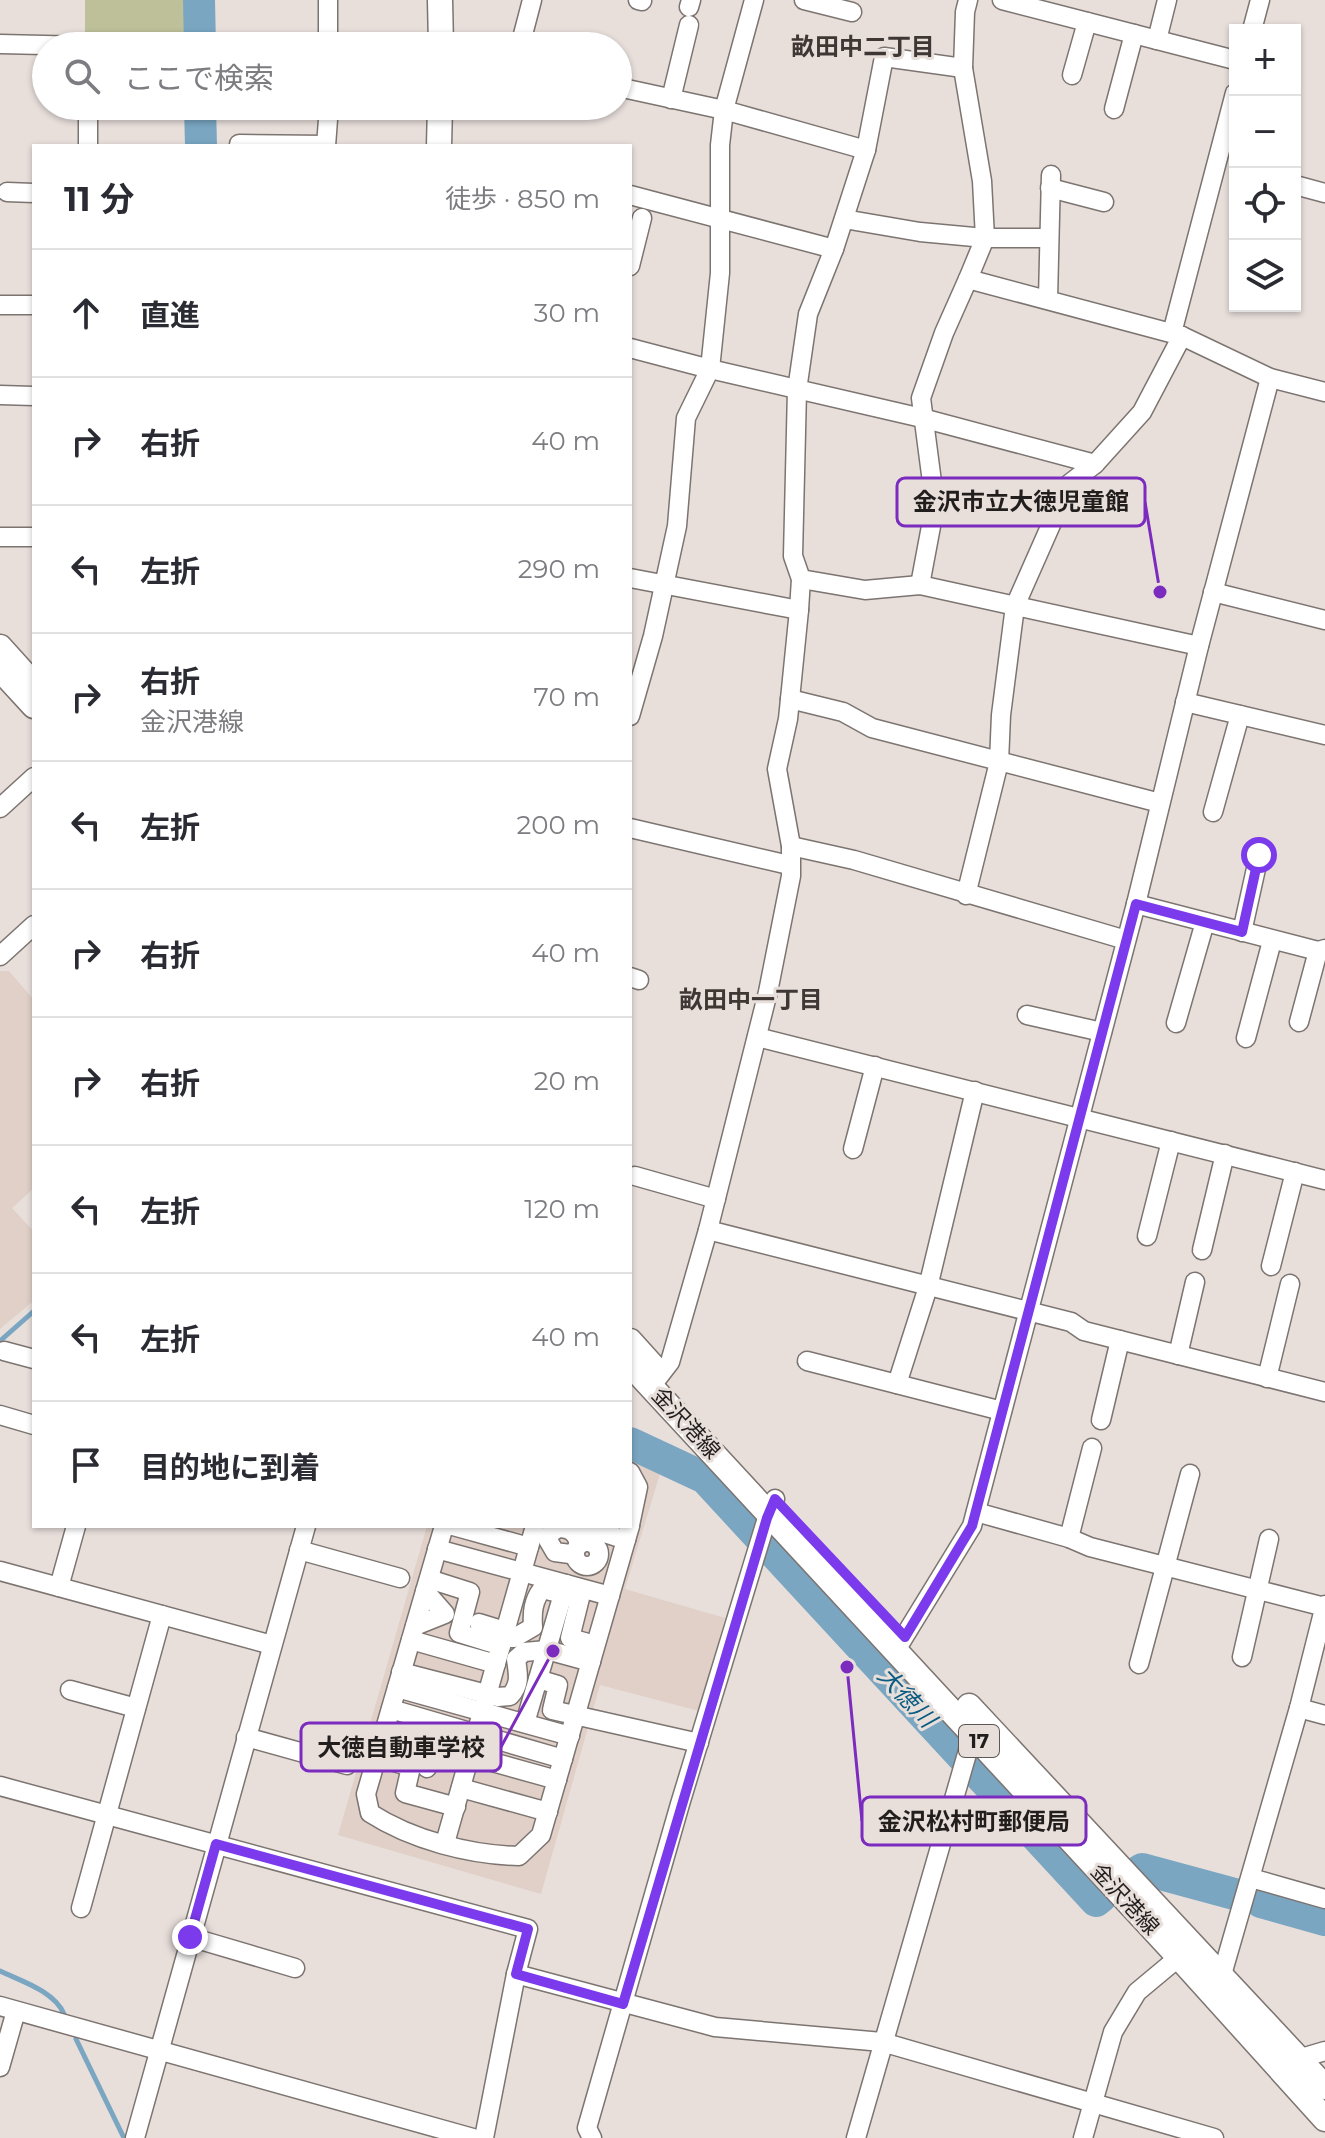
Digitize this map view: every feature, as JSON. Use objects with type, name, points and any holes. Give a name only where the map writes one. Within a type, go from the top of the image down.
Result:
[{"type":"main road","points":[[440,0],[441,32]]},
{"type":"main road","points":[[439,144],[440,120]]},
{"type":"main road","points":[[0,647],[32,682]]},
{"type":"main road","points":[[0,669],[32,704]]},
{"type":"main road","name":"金沢港線","points":[[632,1344],[656,1381],[766,1522],[900,1644],[970,1742],[1179,1957],[1216,1986]]},
{"type":"main road","name":"金沢港線","points":[[632,1365],[656,1381]]},
{"type":"main road","name":"金沢港線","points":[[970,1742],[1216,1986],[1291,2066],[1325,2119]]},
{"type":"main road","name":"金沢港線","points":[[1291,2066],[1325,2087]]},
{"type":"street","points":[[328,0],[328,32]]},
{"type":"street","points":[[524,32],[532,0]]},
{"type":"street","points":[[632,709],[653,636],[677,526],[686,418],[710,369],[720,273],[720,145],[724,110],[754,0]]},
{"type":"street","points":[[804,0],[852,12]]},
{"type":"street","points":[[920,585],[935,505],[921,398],[944,333],[985,238],[982,181],[963,68],[968,0]]},
{"type":"street","points":[[1002,0],[1229,58]]},
{"type":"street","points":[[1157,40],[1167,0]]},
{"type":"street","points":[[1254,24],[1260,0]]},
{"type":"street","points":[[671,99],[690,11]]},
{"type":"street","points":[[1072,75],[1087,22]]},
{"type":"street","points":[[1114,109],[1134,34]]},
{"type":"street","points":[[0,44],[32,45]]},
{"type":"street","points":[[656,1381],[670,1362],[708,1230],[757,1037],[791,876],[777,769],[790,699],[799,610],[801,579],[793,556],[797,390],[808,314],[834,249],[866,150],[884,57],[963,68]]},
{"type":"street","points":[[632,90],[724,110],[866,150]]},
{"type":"street","points":[[966,895],[999,762],[1001,715],[1015,606],[1069,484],[1095,464],[1142,412],[1177,335],[1234,96]]},
{"type":"street","points":[[88,120],[88,144]]},
{"type":"street","points":[[326,144],[328,120]]},
{"type":"street","points":[[1216,164],[1231,168]]},
{"type":"street","points":[[1048,299],[1051,182],[1104,202]]},
{"type":"street","points":[[1301,186],[1325,191]]},
{"type":"street","points":[[7,192],[32,193]]},
{"type":"street","points":[[632,195],[834,249]]},
{"type":"street","points":[[632,258],[642,218]]},
{"type":"street","points":[[844,219],[920,232],[985,238],[1048,238]]},
{"type":"street","points":[[968,279],[1177,335],[1270,378],[1325,392]]},
{"type":"street","points":[[0,305],[32,305]]},
{"type":"street","points":[[632,349],[922,418],[1095,464]]},
{"type":"street","points":[[900,1644],[972,1526],[1136,904],[1199,646],[1270,378]]},
{"type":"street","points":[[0,395],[32,396]]},
{"type":"street","points":[[0,537],[32,537]]},
{"type":"street","points":[[632,578],[799,610]]},
{"type":"street","points":[[801,579],[865,590],[920,585],[1199,646]]},
{"type":"street","points":[[1213,592],[1325,620]]},
{"type":"street","points":[[790,699],[843,712],[872,728],[1160,803]]},
{"type":"street","points":[[1185,702],[1325,735]]},
{"type":"street","points":[[1213,812],[1240,715]]},
{"type":"street","points":[[0,808],[32,779]]},
{"type":"street","points":[[632,828],[790,856],[854,860],[1126,940]]},
{"type":"street","points":[[1242,932],[1259,855]]},
{"type":"street","points":[[1136,904],[1272,941],[1322,950],[1299,1022]]},
{"type":"street","points":[[1176,1023],[1205,922]]},
{"type":"street","points":[[0,956],[32,927]]},
{"type":"street","points":[[1246,1038],[1272,941]]},
{"type":"street","points":[[1027,1015],[1102,1032]]},
{"type":"street","points":[[757,1037],[1325,1180]]},
{"type":"street","points":[[853,1149],[875,1066]]},
{"type":"street","points":[[897,1384],[928,1287],[975,1091]]},
{"type":"street","points":[[1147,1236],[1171,1141]]},
{"type":"street","points":[[1202,1250],[1225,1154]]},
{"type":"street","points":[[1271,1266],[1295,1172]]},
{"type":"street","points":[[635,1176],[716,1199]]},
{"type":"street","points":[[708,1230],[1071,1322],[1084,1331],[1325,1392]]},
{"type":"street","points":[[1178,1355],[1195,1282]]},
{"type":"street","points":[[1267,1378],[1290,1284]]},
{"type":"street","points":[[1101,1420],[1120,1340]]},
{"type":"street","points":[[4,1351],[32,1358]]},
{"type":"street","points":[[807,1361],[1002,1411]]},
{"type":"street","points":[[0,1415],[32,1424]]},
{"type":"street","points":[[1069,1538],[1092,1448]]},
{"type":"street","points":[[1139,1664],[1190,1474]]},
{"type":"street","points":[[632,1476],[638,1487],[632,1513]]},
{"type":"street","points":[[976,1512],[1069,1538],[1090,1547],[1325,1606],[1251,1878],[1216,1986]]},
{"type":"street","points":[[592,2138],[587,2128],[766,1522]]},
{"type":"street","points":[[59,1587],[75,1528]]},
{"type":"street","points":[[135,2138],[305,1528]]},
{"type":"street","points":[[445,1843],[534,1528]]},
{"type":"street","points":[[473,1529],[498,1532],[525,1561]]},
{"type":"street","points":[[628,1530],[541,1835],[519,1856],[491,1856],[395,1829],[370,1813],[366,1794],[440,1539],[525,1561],[569,1554],[628,1530]]},
{"type":"street","points":[[1242,1657],[1269,1539]]},
{"type":"street","points":[[413,1633],[502,1645],[533,1627],[532,1610],[536,1597],[569,1554],[586,1542],[594,1544],[599,1557],[619,1563]]},
{"type":"street","points":[[299,1550],[400,1578]]},
{"type":"street","points":[[569,1554],[611,1592]]},
{"type":"street","points":[[525,1723],[547,1650],[569,1554]]},
{"type":"street","points":[[569,1554],[580,1598],[570,1638],[593,1654]]},
{"type":"street","points":[[0,1571],[272,1645]]},
{"type":"street","points":[[427,1585],[470,1592],[459,1633],[502,1645]]},
{"type":"street","points":[[81,1908],[162,1615]]},
{"type":"street","points":[[479,1623],[502,1645]]},
{"type":"street","points":[[485,1704],[510,1696],[516,1689],[519,1677],[516,1659],[524,1652],[547,1650],[593,1654]]},
{"type":"street","points":[[538,1679],[558,1685],[552,1710],[699,1743]]},
{"type":"street","points":[[399,1680],[485,1704],[525,1723],[570,1736]]},
{"type":"street","points":[[70,1690],[136,1708]]},
{"type":"street","points":[[1299,1708],[1325,1715]]},
{"type":"street","points":[[391,1709],[563,1759]]},
{"type":"street","points":[[384,1732],[557,1780]]},
{"type":"street","points":[[246,1737],[347,1765]]},
{"type":"street","points":[[856,2138],[970,1742]]},
{"type":"street","points":[[427,1768],[433,1746]]},
{"type":"street","points":[[377,1757],[411,1767],[405,1793],[456,1807]]},
{"type":"street","points":[[494,1797],[501,1777]]},
{"type":"street","points":[[516,1803],[522,1783]]},
{"type":"street","points":[[0,1786],[528,1929],[516,1974],[484,2138]]},
{"type":"street","points":[[461,1788],[548,1812]]},
{"type":"street","points":[[1251,1878],[1325,1899]]},
{"type":"street","points":[[190,1937],[295,1968]]},
{"type":"street","points":[[1083,2138],[1113,2032],[1137,1992],[1179,1957]]},
{"type":"street","points":[[516,1974],[715,2027],[882,2042],[1214,2138]]},
{"type":"street","points":[[0,2067],[8,2008],[473,2138]]},
{"type":"street","points":[[1291,2066],[1325,2051]]},
{"type":"shaded area","points":[[0,971],[9,971],[32,998],[32,1190],[12,1208],[32,1230],[32,1304],[0,1329]]},
{"type":"shaded area","points":[[632,1454],[662,1467],[625,1589],[725,1618],[699,1711],[600,1685],[541,1894],[338,1835],[426,1528],[632,1528]]},
{"type":"green space","points":[[85,0],[186,0],[186,32],[85,32]]},
{"type":"waterway","name":"大徳川","points":[[199,0],[200,32]]},
{"type":"waterway","name":"大徳川","points":[[200,120],[201,144]]},
{"type":"waterway","points":[[0,1341],[32,1313]]},
{"type":"waterway","name":"大徳川","points":[[632,1444],[705,1478],[1096,1901],[1101,1897]]},
{"type":"waterway","name":"大徳川","points":[[1139,1871],[1142,1869],[1238,1895]]},
{"type":"waterway","name":"大徳川","points":[[1261,1902],[1325,1920]]},
{"type":"waterway","points":[[0,1971],[45,1993],[64,2014]]},
{"type":"waterway","points":[[76,2039],[123,2136]]},
{"type":"place","name":"金沢市立大徳児童館","points":[[1160,592]]},
{"type":"place","name":"大徳自動車学校","points":[[553,1651]]},
{"type":"place","name":"金沢松村町郵便局","points":[[847,1667]]},
{"type":"district","name":"畝田中二丁目","points":[[863,46]]},
{"type":"district","name":"畝田中一丁目","points":[[751,999]]},
{"type":"route","points":[[190,1937],[216,1844],[528,1929],[516,1974],[623,2004],[680,1804],[775,1499],[905,1637],[972,1526],[1136,904],[1242,932],[1259,855]]}]
